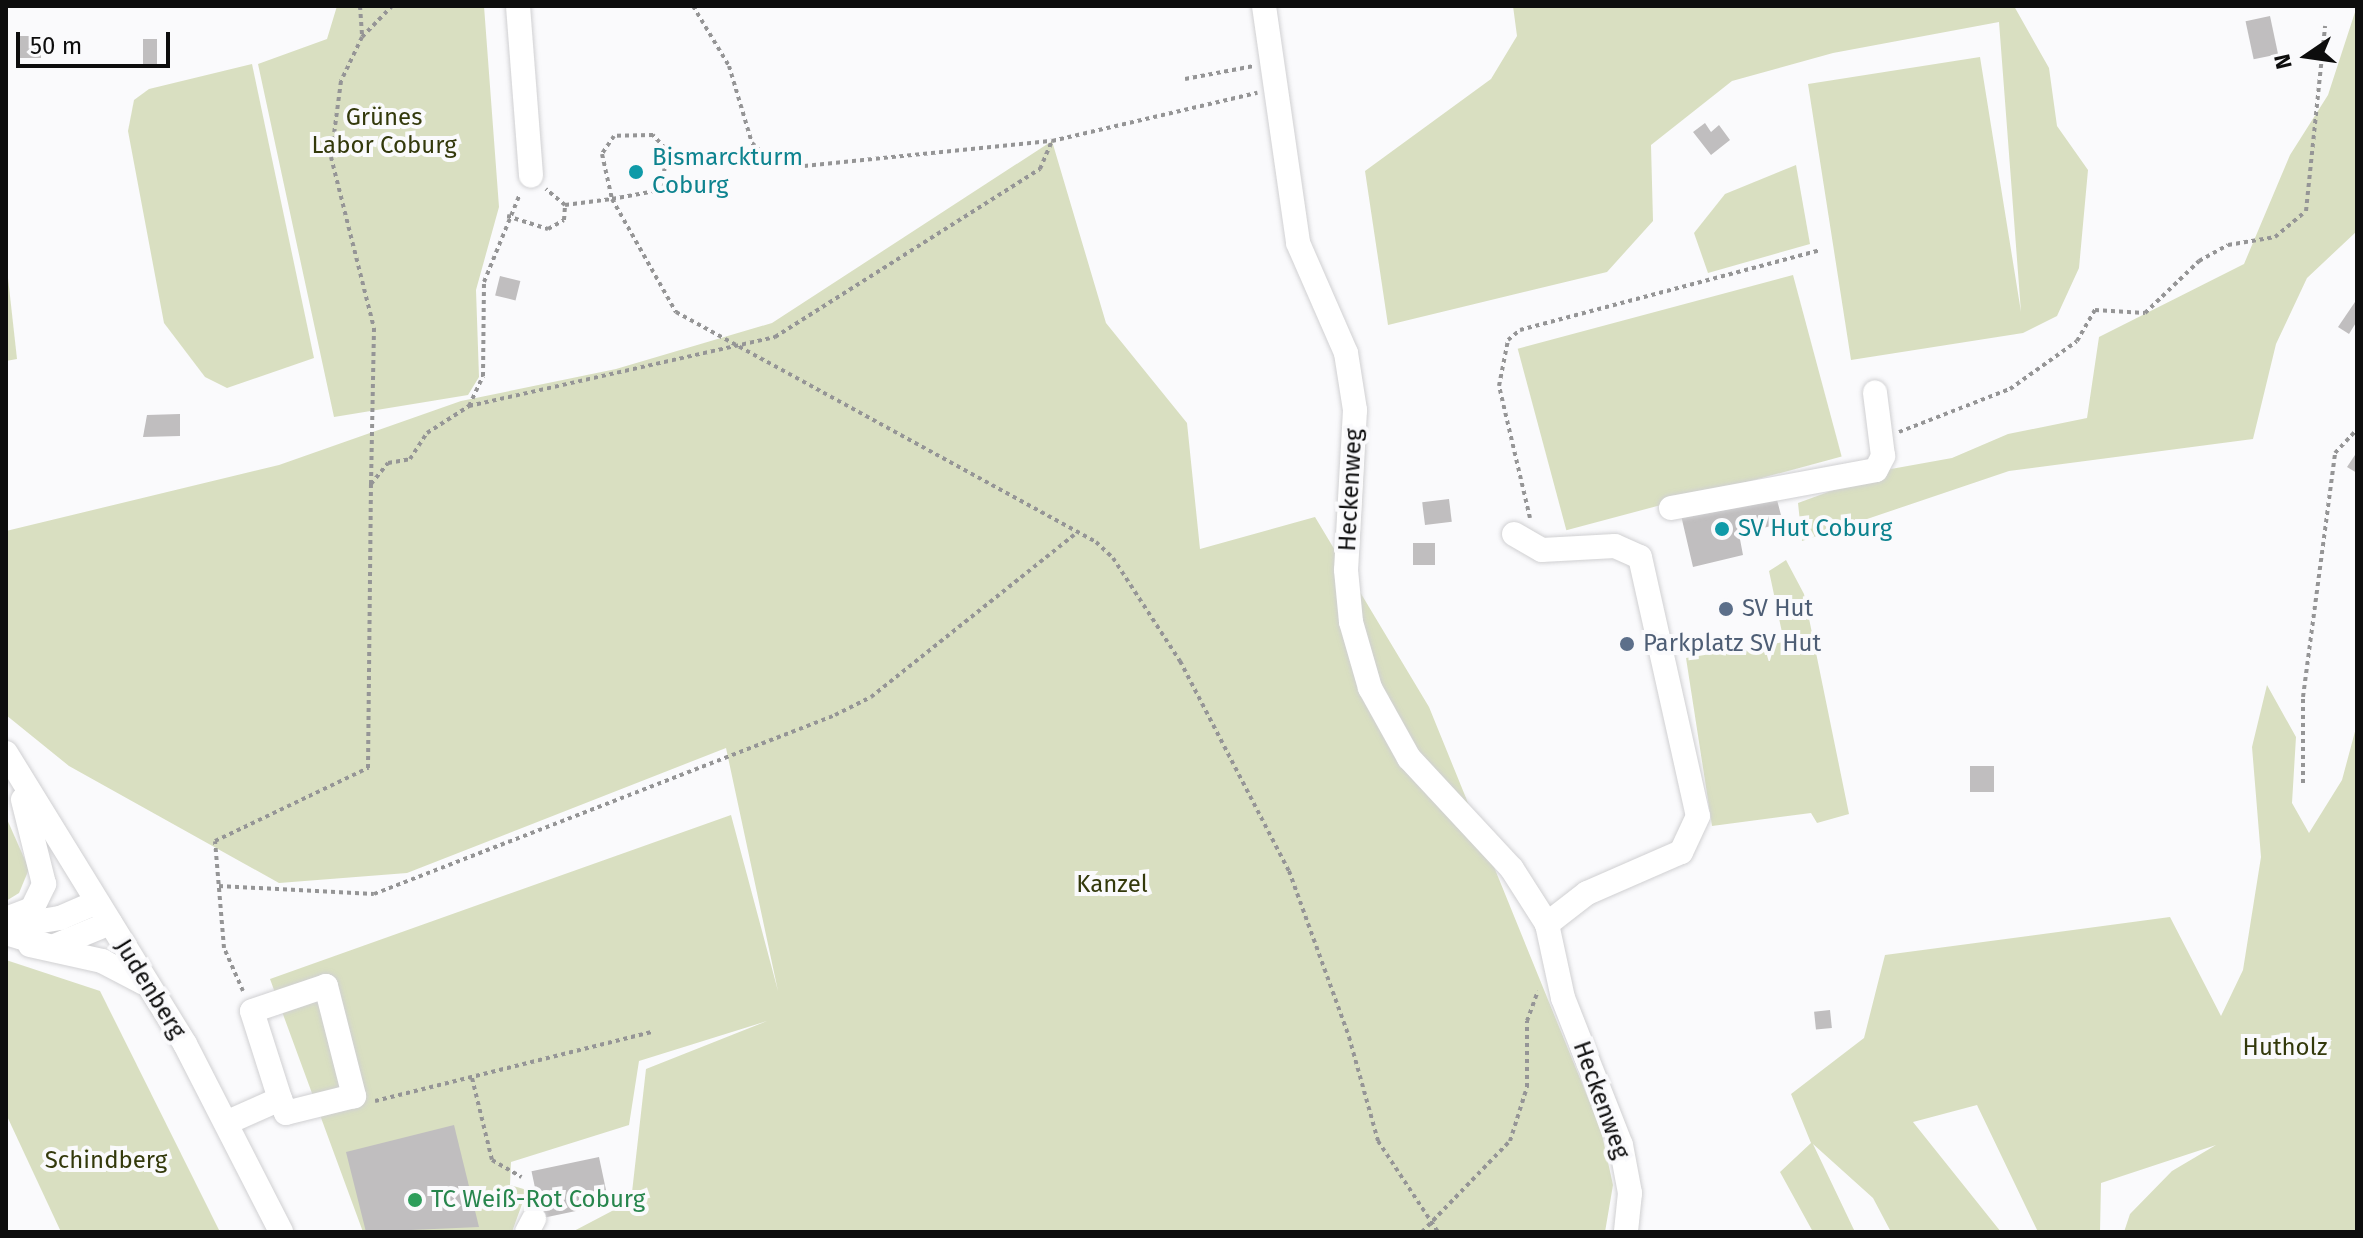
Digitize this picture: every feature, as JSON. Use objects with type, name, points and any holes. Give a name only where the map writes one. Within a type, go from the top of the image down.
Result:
[{"type":"street","points":[[518,6],[531,176]]},
{"type":"street","name":"Heckenweg","points":[[1264,6],[1275,63],[1275,89],[1298,243],[1348,368],[1356,458],[1346,570],[1351,622],[1370,688],[1409,758],[1512,869],[1547,924],[1563,998],[1621,1145],[1630,1193],[1626,1232]]},
{"type":"street","points":[[1671,508],[1865,476],[1881,464],[1882,439],[1875,393]]},
{"type":"street","points":[[1514,534],[1542,550],[1615,546],[1640,557],[1698,816],[1681,852],[1587,893],[1547,924]]},
{"type":"street","points":[[6,919],[32,909],[44,884],[7,754]]},
{"type":"street","name":"Judenberg","points":[[7,754],[148,985],[226,1123],[281,1232]]},
{"type":"street","points":[[6,925],[60,918],[97,902]]},
{"type":"street","points":[[30,945],[71,944],[110,923]]},
{"type":"street","points":[[6,933],[30,945],[102,961],[148,985]]},
{"type":"street","points":[[326,986],[354,1096],[286,1113],[252,1011],[326,986]]},
{"type":"street","points":[[226,1123],[280,1099]]},
{"type":"path","points":[[360,6],[362,37]]},
{"type":"path","points":[[252,1011],[224,948],[215,841],[368,768],[374,328],[331,157],[341,81],[362,37],[392,6]]},
{"type":"path","points":[[693,6],[729,66],[752,143],[772,162],[804,166],[1052,141],[1275,89]]},
{"type":"path","points":[[1882,439],[2010,389],[2077,341],[2095,310],[2145,313],[2199,261],[2228,245],[2275,237],[2306,211],[2325,26]]},
{"type":"path","points":[[1185,79],[1275,63]]},
{"type":"path","points":[[469,406],[483,376],[484,282],[507,216],[531,176],[565,205],[612,199],[664,187],[665,148],[653,135],[614,136],[604,147],[612,199],[676,312],[733,348],[1113,558],[1180,661],[1289,871],[1349,1037],[1378,1141],[1430,1225],[1438,1232]]},
{"type":"path","points":[[371,484],[388,463],[410,459],[427,433],[469,406],[733,348],[816,314],[1040,169],[1052,141]]},
{"type":"path","points":[[507,216],[548,229],[564,220],[565,205]]},
{"type":"path","points":[[1542,550],[1514,473],[1499,386],[1508,340],[1520,330],[1821,250]]},
{"type":"path","points":[[2303,783],[2303,697],[2335,453],[2357,429]]},
{"type":"path","points":[[219,886],[374,894],[835,715],[871,697],[1074,535]]},
{"type":"path","points":[[1422,1232],[1510,1141],[1527,1087],[1527,1021],[1553,950]]},
{"type":"path","points":[[354,1096],[378,1102],[652,1032]]},
{"type":"path","points":[[472,1078],[492,1160],[521,1177]]},
{"type":"green space","name":"Grünes Labor Coburg","points":[[337,6],[484,6],[499,207],[476,290],[479,377],[468,395],[334,417],[258,64],[327,39]]},
{"type":"green space","points":[[1513,6],[2014,6],[2049,68],[2057,126],[2088,170],[2079,268],[2057,316],[2023,333],[1851,360],[1808,84],[1980,57],[2021,312],[1999,22],[1833,53],[1732,81],[1651,145],[1653,221],[1607,272],[1388,325],[1365,171],[1491,79],[1517,36]]},
{"type":"green space","points":[[2357,6],[2357,231],[2307,278],[2276,344],[2253,439],[2009,471],[1802,541],[1798,503],[1891,469],[1952,458],[2008,434],[2087,418],[2099,337],[2244,264],[2290,155],[2328,95]]},
{"type":"green space","points":[[252,64],[314,358],[227,388],[205,377],[164,323],[128,131],[134,100],[149,89]]},
{"type":"green space","name":"Kanzel","points":[[1052,141],[1106,323],[1187,423],[1200,549],[1315,517],[1429,707],[1601,1130],[1613,1185],[1605,1232],[572,1232],[631,1201],[646,1069],[767,1021],[639,1061],[629,1125],[511,1162],[510,1185],[527,1190],[512,1232],[363,1232],[270,979],[731,815],[778,991],[726,748],[407,873],[279,883],[69,766],[6,715],[6,531],[279,465],[461,401],[616,369],[772,323]]},
{"type":"green space","points":[[1796,165],[1810,244],[1708,273],[1694,233],[1725,194]]},
{"type":"green space","points":[[6,260],[17,359],[6,361]]},
{"type":"green space","points":[[1793,275],[1842,457],[1566,530],[1518,349]]},
{"type":"green space","points":[[1786,560],[1804,594],[1849,814],[1817,823],[1811,813],[1712,826],[1686,658],[1784,642],[1769,571]]},
{"type":"green space","name":"Hutholz","points":[[2267,685],[2296,737],[2292,803],[2309,833],[2342,780],[2357,724],[2357,1232],[2124,1232],[2130,1214],[2172,1171],[2216,1145],[2101,1183],[2100,1232],[2038,1232],[1977,1105],[1913,1122],[2001,1232],[1891,1232],[1873,1198],[1813,1144],[1855,1232],[1813,1232],[1780,1172],[1811,1143],[1791,1094],[1864,1038],[1885,955],[2170,917],[2221,1016],[2243,970],[2261,857],[2252,747]]},
{"type":"green space","points":[[6,817],[29,869],[19,893],[6,901]]},
{"type":"green space","name":"Schindberg","points":[[6,960],[100,991],[220,1232],[61,1232],[6,1114]]},
{"type":"building","points":[[2270,16],[2278,54],[2254,59],[2246,21]]},
{"type":"building","points":[[19,36],[41,36],[41,58],[19,58]]},
{"type":"building","points":[[143,39],[157,39],[157,64],[143,64]]},
{"type":"building","points":[[1705,123],[1711,132],[1719,125],[1730,140],[1711,155],[1693,132]]},
{"type":"building","points":[[500,276],[520,281],[516,300],[495,295]]},
{"type":"building","points":[[2357,299],[2357,321],[2349,334],[2338,327]]},
{"type":"building","points":[[180,414],[180,436],[143,437],[147,415]]},
{"type":"building","points":[[2357,452],[2357,473],[2347,467]]},
{"type":"building","name":"SV Hut Coburg","points":[[1775,492],[1783,523],[1739,534],[1743,555],[1693,567],[1680,511]]},
{"type":"building","points":[[1449,499],[1452,522],[1425,525],[1422,502]]},
{"type":"building","points":[[1413,543],[1435,543],[1435,565],[1413,565]]},
{"type":"building","points":[[1970,766],[1994,766],[1994,792],[1970,792]]},
{"type":"building","points":[[1830,1010],[1832,1028],[1816,1030],[1814,1012]]},
{"type":"building","name":"TC Weiß-Rot Coburg","points":[[454,1125],[479,1227],[366,1232],[346,1152]]},
{"type":"building","points":[[599,1157],[609,1204],[541,1218],[532,1171]]},
{"type":"place","name":"Bismarckturm Coburg","points":[[636,172]]},
{"type":"place","name":"SV Hut Coburg","points":[[1722,529]]},
{"type":"place","name":"SV Hut","points":[[1726,609]]},
{"type":"place","name":"Parkplatz SV Hut","points":[[1627,644]]},
{"type":"place","name":"TC Weiß-Rot Coburg","points":[[415,1200]]}]
